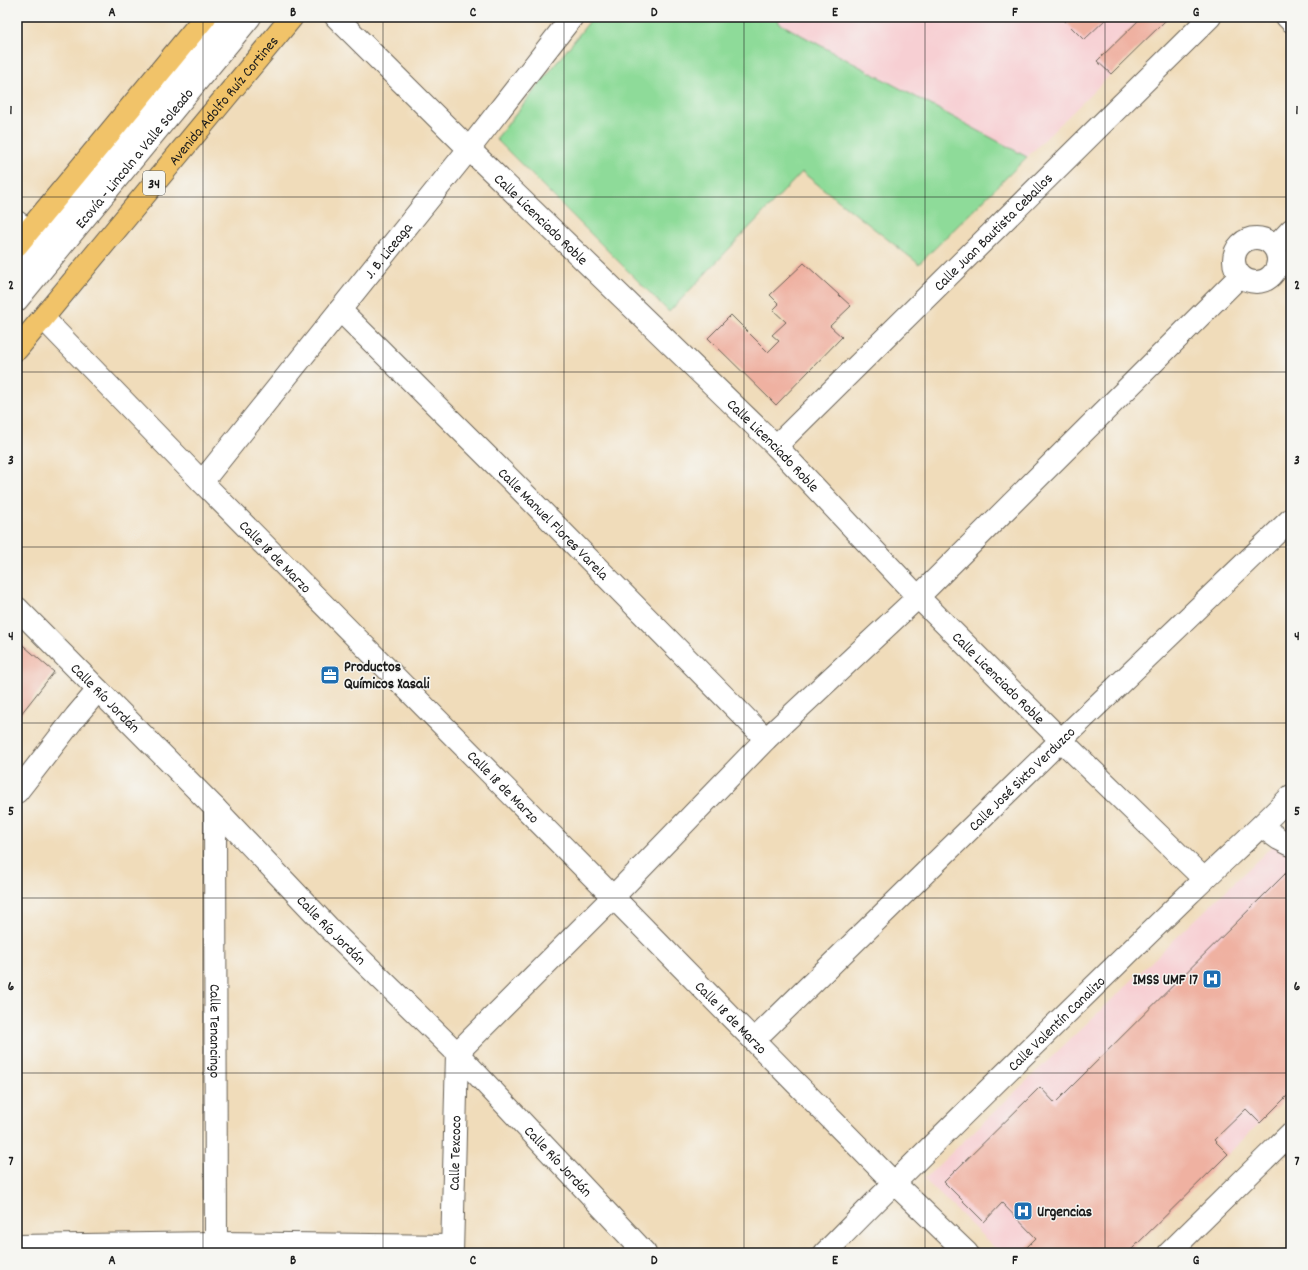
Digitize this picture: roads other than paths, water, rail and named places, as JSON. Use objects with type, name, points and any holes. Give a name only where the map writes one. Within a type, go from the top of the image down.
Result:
[{"type":"main road","points":[[21,233],[205,17]]},
{"type":"main road","name":"Avenida Adolfo Ruíz Cortines","points":[[17,350],[292,17]]},
{"type":"street","points":[[17,272],[227,17]]},
{"type":"street","name":"Ecovía - Lincoln a Valle Soleado","points":[[17,300],[250,17]]},
{"type":"street","name":"Calle Licenciado Roble","points":[[336,17],[469,149],[776,446],[918,597],[1061,740],[1204,879]]},
{"type":"street","name":"J. B. Liceaga","points":[[202,482],[469,149],[572,17]]},
{"type":"street","name":"Calle Juan Bautista Ceballos","points":[[776,446],[1210,17]]},
{"type":"street","points":[[1287,17],[1291,21]]},
{"type":"street","points":[[1275,247],[1291,230]]},
{"type":"street","points":[[1261,238],[1269,241],[1275,247],[1278,254],[1279,263],[1276,271],[1271,277],[1255,283],[1247,281],[1240,276],[1235,269],[1235,253],[1238,246],[1245,240],[1261,238]]},
{"type":"street","points":[[456,1053],[614,897],[766,739],[918,597],[1240,276]]},
{"type":"street","name":"Calle Manuel Flores Varela","points":[[340,310],[513,482],[766,739]]},
{"type":"street","name":"Calle 18 de Marzo","points":[[43,318],[202,482],[614,897],[894,1183],[967,1253]]},
{"type":"street","name":"Calle José Sixto Verduzco","points":[[754,1040],[1291,518]]},
{"type":"street","name":"Calle Río Jordán","points":[[17,608],[215,808],[329,928],[456,1053],[645,1253]]},
{"type":"street","points":[[17,792],[98,690]]},
{"type":"street","name":"Calle Valentín Canalizo","points":[[825,1253],[894,1183],[1204,879],[1291,796]]},
{"type":"street","name":"Calle Tenancingo","points":[[215,808],[216,1248]]},
{"type":"street","points":[[1261,826],[1279,840],[1291,845]]},
{"type":"street","name":"Calle Texcoco","points":[[452,1249],[456,1053]]},
{"type":"street","points":[[1169,1253],[1291,1133]]},
{"type":"street","points":[[17,1246],[452,1249]]},
{"type":"place","name":"Productos Químicos Xasali","points":[[330,675]]},
{"type":"place","name":"IMSS UMF 17","points":[[1212,979]]},
{"type":"place","name":"Urgencias","points":[[1023,1211]]}]
